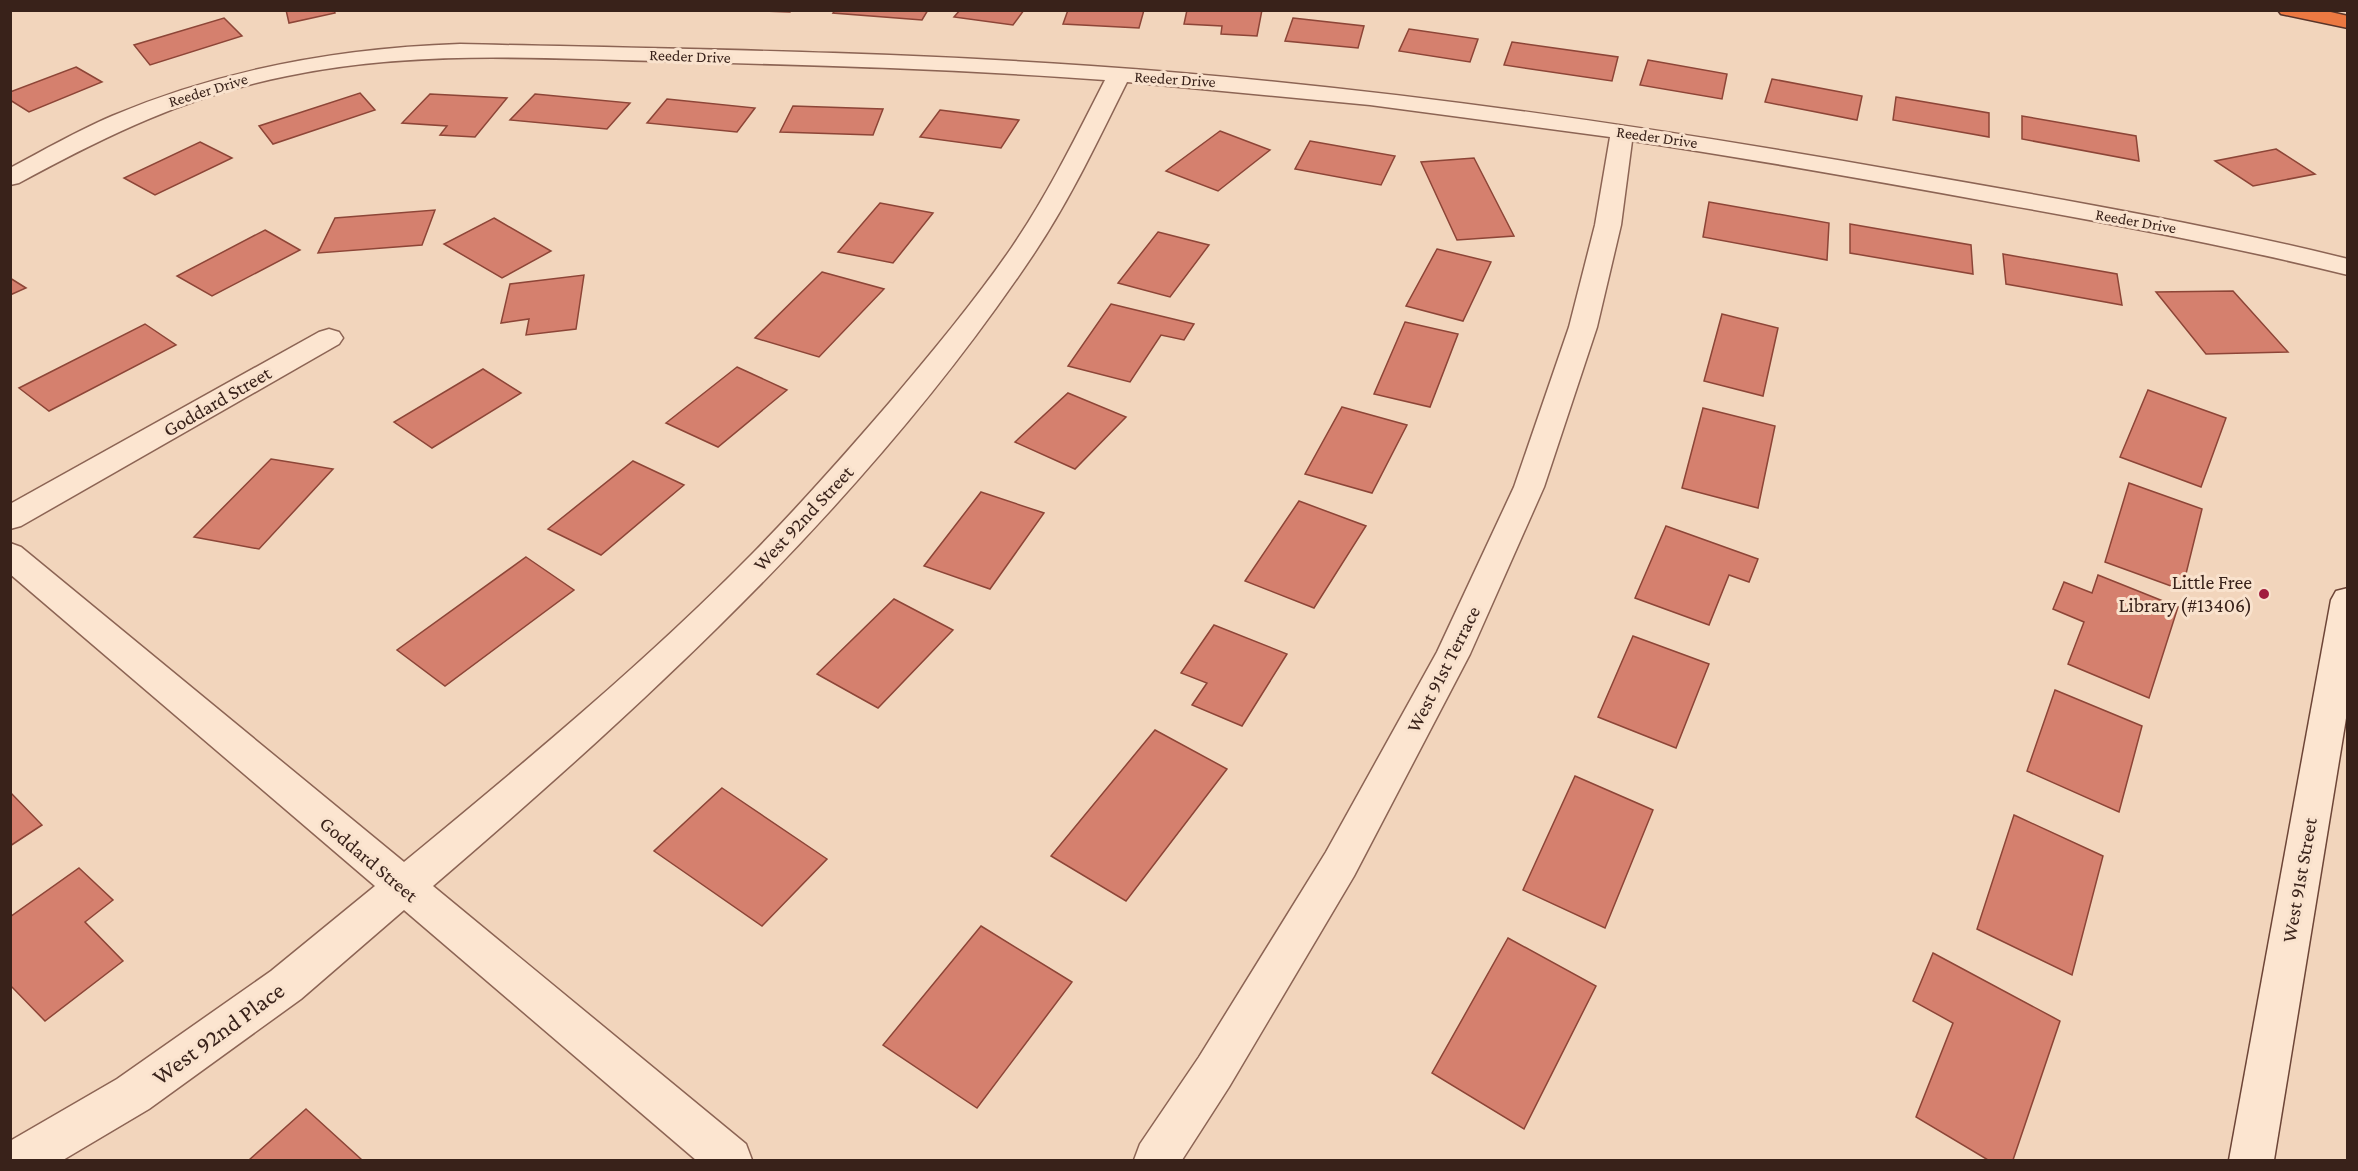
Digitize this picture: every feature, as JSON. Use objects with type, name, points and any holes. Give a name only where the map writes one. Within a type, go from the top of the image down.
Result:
[{"type":"highway","points":[[2288,10],[2348,22]]},
{"type":"street","name":"Reeder Drive","points":[[10,178],[83,138],[180,98],[245,78],[312,64],[415,51],[578,53],[946,64],[1249,85],[1413,102],[1682,140],[2170,228],[2348,267]]},
{"type":"street","name":"West 92nd Street","points":[[402,887],[544,768],[646,676],[766,560],[874,440],[946,354],[1023,250],[1070,173],[1119,75]]},
{"type":"street","name":"West 91st Terrace","points":[[1156,1161],[1214,1072],[1341,864],[1453,654],[1525,497],[1583,327],[1608,225],[1622,132]]},
{"type":"street","name":"Goddard Street","points":[[10,518],[329,338]]},
{"type":"street","name":"Goddard Street","points":[[10,555],[730,1161]]},
{"type":"street","name":"West 91st Street","points":[[2251,1161],[2348,600]]},
{"type":"street","name":"West 92nd Place","points":[[21,1161],[133,1094],[286,985],[402,887]]},
{"type":"building","points":[[286,10],[334,10],[335,13],[289,23]]},
{"type":"building","points":[[734,10],[791,10],[790,12]]},
{"type":"building","points":[[835,10],[928,10],[922,20],[833,13]]},
{"type":"building","points":[[960,10],[1024,10],[1013,25],[954,17]]},
{"type":"building","points":[[1068,10],[1144,10],[1139,28],[1063,24]]},
{"type":"building","points":[[1187,10],[1262,10],[1257,36],[1221,34],[1222,26],[1184,24]]},
{"type":"building","points":[[224,18],[242,36],[150,65],[134,45]]},
{"type":"building","points":[[1293,18],[1364,26],[1358,48],[1285,41]]},
{"type":"building","points":[[1409,29],[1478,39],[1470,62],[1399,51]]},
{"type":"building","points":[[1512,42],[1618,57],[1612,81],[1504,65]]},
{"type":"building","points":[[1648,60],[1727,74],[1722,99],[1640,85]]},
{"type":"building","points":[[76,67],[102,82],[29,112],[10,100],[10,92]]},
{"type":"building","points":[[1772,79],[1862,96],[1857,120],[1765,102]]},
{"type":"building","points":[[360,93],[375,110],[273,144],[259,126]]},
{"type":"building","points":[[430,94],[507,98],[475,137],[440,135],[447,126],[402,123]]},
{"type":"building","points":[[535,94],[630,103],[607,129],[510,120]]},
{"type":"building","points":[[1896,97],[1989,113],[1989,137],[1893,120]]},
{"type":"building","points":[[667,99],[755,108],[737,132],[647,123]]},
{"type":"building","points":[[793,106],[883,109],[873,135],[780,132]]},
{"type":"building","points":[[940,110],[1019,120],[1001,148],[920,137]]},
{"type":"building","points":[[2022,116],[2136,136],[2139,161],[2022,139]]},
{"type":"building","points":[[1220,131],[1270,150],[1218,191],[1166,171]]},
{"type":"building","points":[[1310,141],[1395,156],[1381,185],[1295,169]]},
{"type":"building","points":[[200,142],[232,158],[155,195],[124,178]]},
{"type":"building","points":[[2276,149],[2315,174],[2253,186],[2215,161]]},
{"type":"building","points":[[1474,158],[1514,236],[1457,240],[1421,162]]},
{"type":"building","points":[[1709,202],[1829,223],[1827,260],[1703,237]]},
{"type":"building","points":[[880,203],[933,213],[893,263],[838,252]]},
{"type":"building","points":[[435,210],[422,245],[318,253],[335,218]]},
{"type":"building","points":[[494,218],[551,251],[502,278],[444,244]]},
{"type":"building","points":[[1850,224],[1971,245],[1973,274],[1850,253]]},
{"type":"building","points":[[265,230],[300,250],[212,296],[177,276]]},
{"type":"building","points":[[1158,232],[1209,245],[1170,297],[1118,283]]},
{"type":"building","points":[[1437,249],[1491,262],[1463,321],[1406,306]]},
{"type":"building","points":[[2003,254],[2117,274],[2122,305],[2006,284]]},
{"type":"building","points":[[822,272],[884,289],[819,357],[755,338]]},
{"type":"building","points":[[584,275],[576,329],[526,335],[529,319],[501,323],[510,284]]},
{"type":"building","points":[[10,278],[26,288],[10,295]]},
{"type":"building","points":[[2233,291],[2288,352],[2206,354],[2156,292]]},
{"type":"building","points":[[1111,304],[1194,324],[1184,340],[1161,335],[1130,382],[1068,366]]},
{"type":"building","points":[[1722,314],[1778,328],[1763,396],[1704,381]]},
{"type":"building","points":[[1405,322],[1458,334],[1430,407],[1374,394]]},
{"type":"building","points":[[145,324],[176,345],[49,411],[19,388]]},
{"type":"building","points":[[737,367],[787,390],[718,447],[666,423]]},
{"type":"building","points":[[483,369],[521,393],[432,448],[394,422]]},
{"type":"building","points":[[2148,390],[2226,418],[2201,487],[2120,457]]},
{"type":"building","points":[[1068,393],[1126,417],[1075,469],[1015,442]]},
{"type":"building","points":[[1342,407],[1407,425],[1372,493],[1305,474]]},
{"type":"building","points":[[1703,408],[1775,426],[1758,508],[1682,488]]},
{"type":"building","points":[[271,459],[333,469],[259,549],[194,537]]},
{"type":"building","points":[[633,461],[684,485],[601,555],[548,529]]},
{"type":"building","points":[[2129,483],[2202,509],[2182,590],[2105,562]]},
{"type":"building","points":[[981,492],[1044,513],[990,589],[924,566]]},
{"type":"building","points":[[1299,501],[1366,526],[1314,608],[1245,581]]},
{"type":"building","points":[[1666,526],[1758,559],[1749,582],[1729,575],[1709,625],[1635,598]]},
{"type":"building","points":[[526,557],[574,590],[445,686],[397,650]]},
{"type":"building","points":[[2098,575],[2178,607],[2149,698],[2068,664],[2084,622],[2053,609],[2064,582],[2092,593]]},
{"type":"building","points":[[894,599],[953,630],[878,708],[817,674]]},
{"type":"building","points":[[1214,625],[1287,654],[1242,726],[1192,705],[1207,683],[1181,673]]},
{"type":"building","points":[[1633,636],[1709,664],[1676,748],[1598,717]]},
{"type":"building","points":[[2055,690],[2142,726],[2119,812],[2027,771]]},
{"type":"building","points":[[1155,730],[1227,769],[1126,901],[1051,856]]},
{"type":"building","points":[[1575,776],[1653,810],[1605,928],[1523,890]]},
{"type":"building","points":[[722,788],[827,859],[762,926],[654,851]]},
{"type":"building","points":[[10,792],[42,825],[10,846]]},
{"type":"building","points":[[2014,815],[2103,856],[2072,975],[1977,929]]},
{"type":"building","points":[[79,868],[113,900],[85,922],[123,961],[45,1021],[10,985],[10,917]]},
{"type":"building","points":[[981,926],[1072,982],[977,1108],[883,1045]]},
{"type":"building","points":[[1508,938],[1596,986],[1524,1129],[1432,1073]]},
{"type":"building","points":[[1933,953],[2060,1021],[2013,1160],[1988,1160],[1916,1117],[1953,1023],[1913,1001]]},
{"type":"building","points":[[306,1109],[362,1160],[249,1160]]},
{"type":"place","name":"Little Free Library (#13406)","points":[[2264,594]]}]
